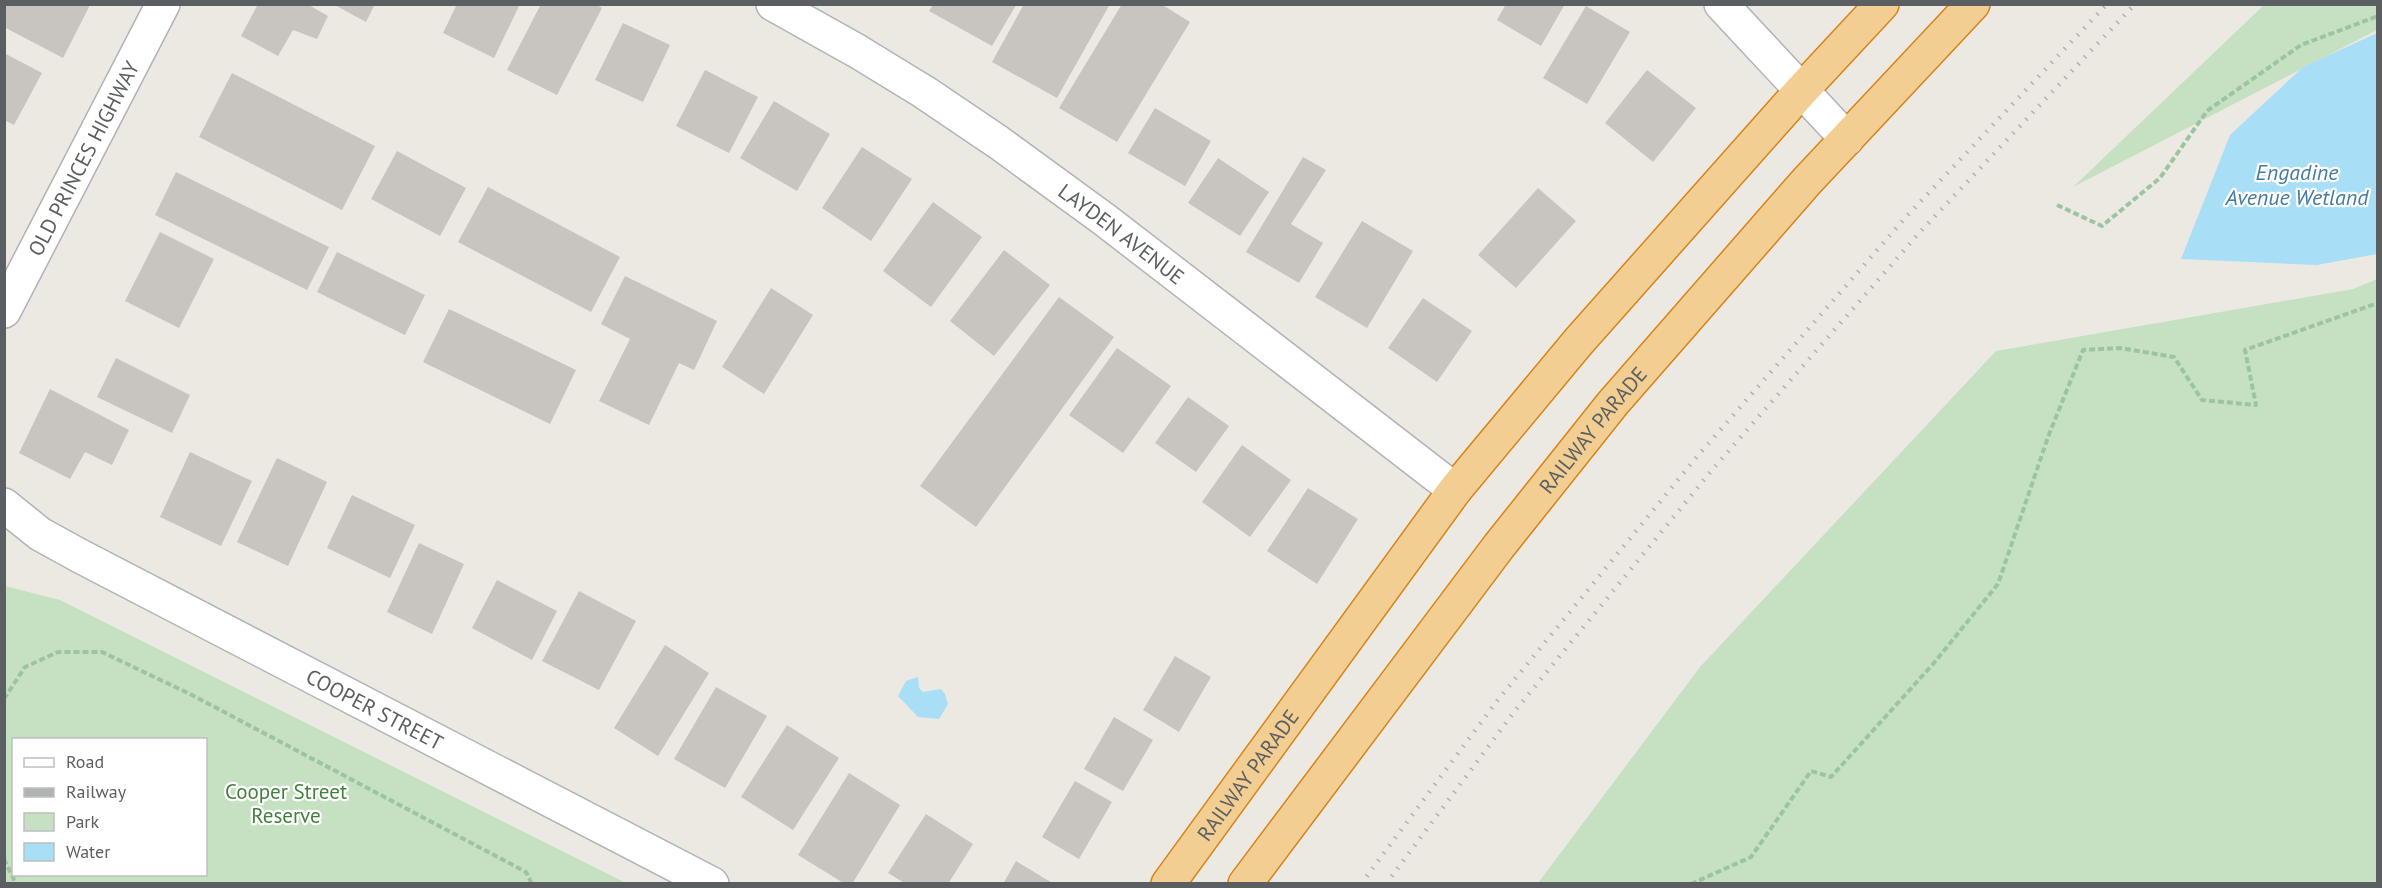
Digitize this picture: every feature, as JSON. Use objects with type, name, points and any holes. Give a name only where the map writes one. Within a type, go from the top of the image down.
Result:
[{"type":"highway","name":"RAILWAY PARADE","points":[[1168,884],[1455,490],[1579,341],[1801,91],[1882,4]]},
{"type":"highway","name":"RAILWAY PARADE","points":[[1245,884],[1499,546],[1605,411],[1807,181],[1973,4]]},
{"type":"street","name":"OLD PRINCES HIGHWAY","points":[[4,311],[163,4]]},
{"type":"street","name":"LAYDEN AVENUE","points":[[773,4],[886,68],[998,142],[1105,220],[1455,490]]},
{"type":"street","points":[[1721,4],[1847,139]]},
{"type":"street","name":"COOPER STREET","points":[[4,505],[40,534],[712,884]]},
{"type":"street","name":"COOPER STREET","points":[[4,534],[40,534]]},
{"type":"path","points":[[2057,204],[2102,226],[2160,178],[2207,111],[2301,45],[2378,16]]},
{"type":"path","points":[[1691,884],[1751,857],[1811,771],[1831,777],[1934,663],[1998,584],[2048,437],[2083,350],[2120,348],[2174,357],[2202,400],[2256,405],[2245,350],[2279,336],[2378,303]]},
{"type":"path","points":[[4,699],[25,667],[58,652],[102,652],[202,700],[526,872],[532,884]]},
{"type":"path","points":[[4,859],[12,876]]},
{"type":"green space","points":[[2264,5],[2377,5],[2377,30],[2073,187]]},
{"type":"green space","points":[[2377,279],[2377,883],[1538,883],[1700,667],[1996,351],[2353,289]]},
{"type":"green space","name":"Cooper Street Reserve","points":[[5,586],[60,600],[626,883],[5,883]]},
{"type":"water","name":"Engadine Avenue Wetland","points":[[2377,33],[2377,254],[2317,265],[2181,259],[2230,135],[2303,67]]},
{"type":"water","points":[[918,677],[919,688],[923,692],[941,689],[945,694],[948,704],[939,719],[918,717],[898,696],[906,681]]},
{"type":"building","points":[[258,4],[307,4],[328,16],[317,39],[293,30],[278,56],[241,36]]},
{"type":"building","points":[[333,4],[375,4],[366,22]]},
{"type":"building","points":[[457,4],[520,4],[494,58],[443,33]]},
{"type":"building","points":[[541,4],[595,4],[602,8],[557,95],[507,70]]},
{"type":"building","points":[[1024,4],[1110,4],[1057,98],[992,62]]},
{"type":"building","points":[[1122,4],[1161,4],[1190,22],[1117,142],[1059,108]]},
{"type":"building","points":[[1506,4],[1565,4],[1541,46],[1497,20]]},
{"type":"building","points":[[4,5],[90,5],[63,58],[4,27]]},
{"type":"building","points":[[933,5],[1016,5],[992,46],[929,11]]},
{"type":"building","points":[[1586,6],[1630,32],[1587,104],[1543,78]]},
{"type":"building","points":[[623,23],[670,45],[643,102],[595,80]]},
{"type":"building","points":[[4,53],[42,73],[14,125],[4,120]]},
{"type":"building","points":[[705,70],[758,97],[729,153],[676,126]]},
{"type":"building","points":[[1647,70],[1696,108],[1653,162],[1605,123]]},
{"type":"building","points":[[232,73],[375,146],[342,210],[199,137]]},
{"type":"building","points":[[774,101],[830,134],[797,191],[740,158]]},
{"type":"building","points":[[1155,108],[1211,141],[1185,186],[1128,153]]},
{"type":"building","points":[[862,147],[912,179],[871,241],[822,208]]},
{"type":"building","points":[[397,151],[466,188],[440,236],[371,199]]},
{"type":"building","points":[[1303,157],[1326,170],[1291,224],[1323,243],[1299,283],[1246,252]]},
{"type":"building","points":[[1218,158],[1269,192],[1240,236],[1188,203]]},
{"type":"building","points":[[176,172],[329,247],[307,290],[155,215]]},
{"type":"building","points":[[488,187],[620,257],[591,312],[458,242]]},
{"type":"building","points":[[1538,188],[1576,221],[1516,288],[1478,255]]},
{"type":"building","points":[[933,202],[982,237],[931,307],[883,271]]},
{"type":"building","points":[[1362,221],[1413,251],[1367,328],[1315,297]]},
{"type":"building","points":[[160,232],[214,259],[179,328],[125,301]]},
{"type":"building","points":[[1004,250],[1050,285],[994,356],[950,321]]},
{"type":"building","points":[[337,252],[425,295],[405,335],[317,292]]},
{"type":"building","points":[[625,276],[717,321],[694,370],[679,363],[649,425],[599,401],[630,339],[601,324]]},
{"type":"building","points":[[771,288],[813,315],[764,394],[722,367]]},
{"type":"building","points":[[1059,297],[1114,337],[976,527],[920,486]]},
{"type":"building","points":[[1423,298],[1472,331],[1437,382],[1388,348]]},
{"type":"building","points":[[449,309],[576,370],[550,424],[423,362]]},
{"type":"building","points":[[1117,348],[1171,386],[1123,453],[1069,415]]},
{"type":"building","points":[[116,358],[190,395],[172,433],[97,397]]},
{"type":"building","points":[[50,389],[129,430],[112,465],[85,452],[70,479],[19,453]]},
{"type":"building","points":[[1188,397],[1229,426],[1196,472],[1155,443]]},
{"type":"building","points":[[1242,445],[1291,480],[1250,537],[1202,502]]},
{"type":"building","points":[[190,452],[252,481],[221,546],[160,517]]},
{"type":"building","points":[[277,458],[327,482],[288,566],[237,542]]},
{"type":"building","points":[[1308,488],[1358,519],[1317,584],[1267,551]]},
{"type":"building","points":[[352,495],[415,525],[390,578],[327,548]]},
{"type":"building","points":[[419,543],[464,564],[432,634],[387,612]]},
{"type":"building","points":[[497,580],[557,611],[532,660],[472,628]]},
{"type":"building","points":[[579,591],[636,621],[599,690],[542,661]]},
{"type":"building","points":[[665,645],[709,673],[658,756],[614,728]]},
{"type":"building","points":[[1175,656],[1211,677],[1179,732],[1143,710]]},
{"type":"building","points":[[716,687],[767,716],[725,788],[674,759]]},
{"type":"building","points":[[1114,717],[1153,740],[1123,791],[1084,769]]},
{"type":"building","points":[[787,725],[839,758],[793,830],[741,797]]},
{"type":"building","points":[[849,773],[900,805],[852,884],[845,884],[798,855]]},
{"type":"building","points":[[1075,781],[1112,802],[1079,859],[1042,837]]},
{"type":"building","points":[[926,814],[973,844],[948,884],[906,884],[888,873]]},
{"type":"building","points":[[1016,861],[1054,884],[1003,884]]},
{"type":"railway","points":[[1361,884],[1497,701],[1695,459],[1905,218],[2107,4]]},
{"type":"railway","points":[[1386,884],[1514,712],[1712,470],[1920,232],[2135,4]]}]
